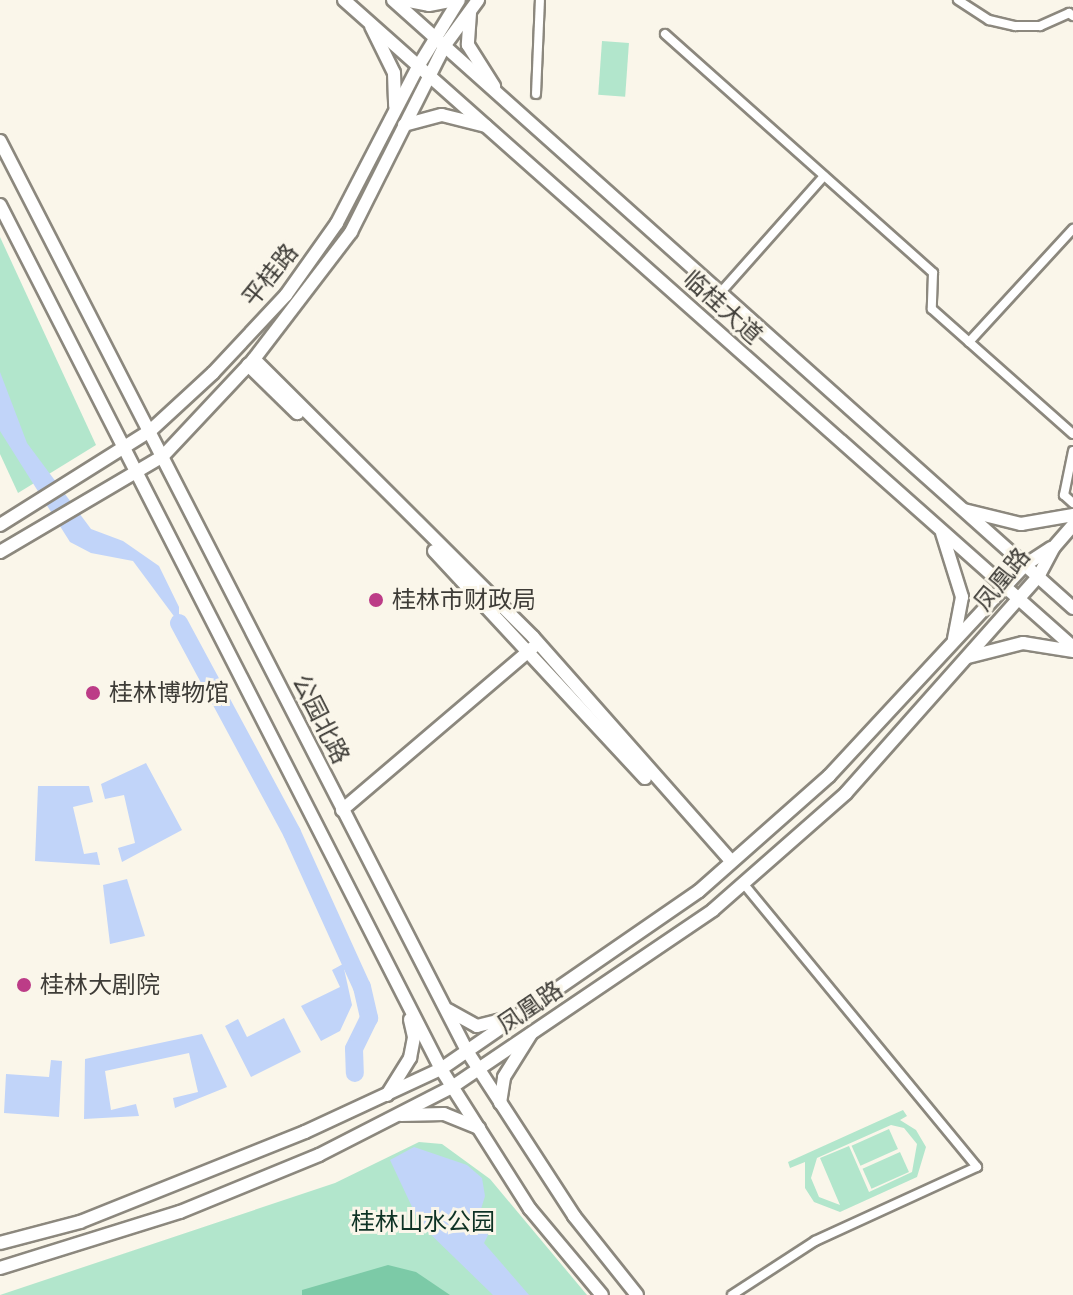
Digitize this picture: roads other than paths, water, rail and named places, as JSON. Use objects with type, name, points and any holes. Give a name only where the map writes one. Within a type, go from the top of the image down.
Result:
[{"type":"main road","name":"临桂大道","points":[[344,0],[1073,649]]},
{"type":"main road","name":"临桂大道","points":[[393,0],[1073,608]]},
{"type":"main road","points":[[404,0],[429,5],[457,0]]},
{"type":"main road","name":"平桂路","points":[[0,525],[91,472],[150,431],[286,295],[337,223],[395,111],[440,42],[457,0]]},
{"type":"main road","points":[[474,5],[468,45],[501,95]]},
{"type":"main road","name":"平桂路","points":[[440,42],[474,5]]},
{"type":"main road","points":[[367,20],[394,73],[395,111]]},
{"type":"main road","name":"平桂路","points":[[0,552],[139,474],[163,456],[251,362],[351,232],[404,125],[424,70]]},
{"type":"main road","points":[[404,125],[442,115],[487,127]]},
{"type":"main road","name":"公园北路","points":[[0,141],[467,1051],[574,1216],[637,1295]]},
{"type":"main road","points":[[0,205],[441,1069],[530,1209],[602,1295]]},
{"type":"main road","points":[[251,362],[531,644],[728,864]]},
{"type":"main road","points":[[964,510],[1021,524],[1073,515]]},
{"type":"main road","points":[[1054,547],[1073,525]]},
{"type":"main road","points":[[941,530],[962,597],[952,643]]},
{"type":"main road","name":"凤凰路","points":[[0,1243],[80,1222],[387,1095],[441,1069],[699,891],[829,776],[1025,565],[1054,547]]},
{"type":"main road","name":"凤凰路","points":[[0,1268],[180,1212],[319,1155],[452,1087],[479,1069],[744,884],[846,793],[1038,577],[1054,547]]},
{"type":"main road","points":[[965,658],[1023,643],[1073,649]]},
{"type":"main road","points":[[341,807],[531,644]]},
{"type":"main road","points":[[387,1095],[410,1058],[414,1037],[405,996]]},
{"type":"main road","points":[[445,1008],[477,1026],[519,1015]]},
{"type":"main road","points":[[500,1103],[504,1077],[531,1033]]},
{"type":"main road","points":[[397,1115],[444,1114],[479,1128]]},
{"type":"street","points":[[536,94],[540,0]]},
{"type":"street","points":[[958,0],[989,20],[1015,26],[1040,26],[1069,13],[1073,16]]},
{"type":"street","points":[[665,34],[933,273],[932,309],[1073,434]]},
{"type":"street","points":[[721,292],[824,176]]},
{"type":"street","points":[[969,342],[1073,229]]},
{"type":"street","points":[[1073,451],[1064,495],[1073,503]]},
{"type":"street","points":[[732,1295],[815,1241],[977,1167],[744,884]]},
{"type":"water","points":[[0,372],[27,443],[91,529],[123,541],[159,566],[179,607],[179,623],[133,561],[91,553],[70,542],[0,431]]},
{"type":"water","points":[[146,763],[182,830],[122,862],[118,848],[135,843],[124,795],[105,799],[101,784]]},
{"type":"water","points":[[38,786],[89,786],[93,802],[73,807],[84,854],[97,852],[100,865],[35,861]]},
{"type":"water","points":[[127,879],[145,936],[110,944],[103,885]]},
{"type":"water","points":[[343,964],[352,1005],[340,1031],[321,1041],[301,1006],[340,987],[332,970]]},
{"type":"water","points":[[284,1018],[301,1052],[251,1077],[225,1026],[238,1019],[247,1037]]},
{"type":"water","points":[[202,1034],[227,1087],[175,1108],[173,1098],[198,1092],[189,1053],[105,1071],[111,1110],[136,1104],[139,1116],[84,1119],[85,1059]]},
{"type":"water","points":[[51,1060],[62,1061],[59,1117],[4,1113],[6,1074],[49,1077]]},
{"type":"water","points":[[414,1147],[467,1165],[482,1178],[485,1196],[478,1219],[488,1235],[484,1243],[529,1295],[493,1295],[420,1224],[390,1160]]},
{"type":"waterway","points":[[179,623],[292,833],[362,987],[369,1018],[354,1049],[355,1073]]},
{"type":"place","name":"桂林市财政局","points":[[376,600]]},
{"type":"place","name":"桂林博物馆","points":[[93,693]]},
{"type":"place","name":"桂林大剧院","points":[[24,985]]},
{"type":"park label","name":"桂林山水公园","points":[[423,1222]]}]
